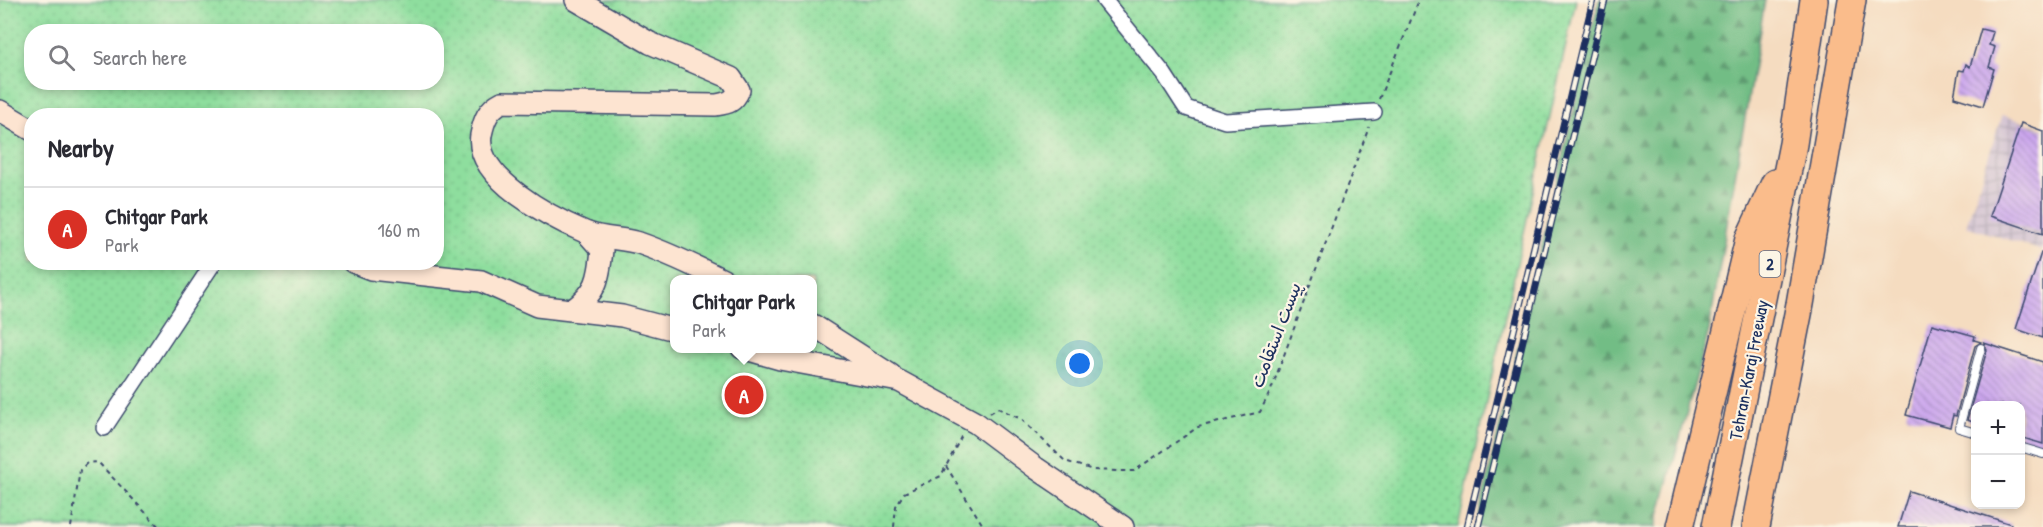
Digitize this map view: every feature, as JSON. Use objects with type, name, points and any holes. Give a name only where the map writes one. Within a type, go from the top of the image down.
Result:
[{"type":"highway","name":"Tehran-Karaj Freeway","points":[[1716,527],[1793,144],[1814,0]]},
{"type":"highway","name":"Tehran-Karaj Freeway","points":[[1756,527],[1800,304],[1852,0]]},
{"type":"highway","points":[[1680,527],[1749,239],[1793,144]]},
{"type":"street","points":[[573,310],[591,296],[600,273],[602,250],[586,233],[521,197],[491,170],[480,140],[483,123],[491,108],[502,102],[716,105],[729,103],[739,90],[736,82],[731,78],[650,43],[576,0]]},
{"type":"street","points":[[1104,0],[1164,74],[1186,108],[1225,121],[1374,112]]},
{"type":"street","points":[[0,111],[24,125]]},
{"type":"street","points":[[586,233],[637,243],[683,260],[715,275]]},
{"type":"street","points":[[104,428],[209,270]]},
{"type":"street","points":[[380,270],[481,281],[537,306],[622,316],[670,329]]},
{"type":"street","points":[[817,328],[899,381],[976,423],[1036,468],[1123,527]]},
{"type":"street","points":[[759,353],[780,359],[899,381]]},
{"type":"lane","points":[[1971,432],[1959,428],[1981,348]]},
{"type":"lane","points":[[2025,449],[2043,454]]},
{"type":"path","name":"پیست استقامت","points":[[894,527],[896,507],[904,493],[940,476],[965,431],[998,408],[1021,419],[1065,461],[1093,471],[1134,471],[1198,427],[1260,412],[1271,390],[1374,112],[1419,0]]},
{"type":"path","points":[[71,527],[80,470],[87,463],[98,462],[159,527]]},
{"type":"path","points":[[945,465],[984,527]]},
{"type":"shaded area","points":[[2002,115],[2043,128],[2043,251],[1966,226]]},
{"type":"green space","points":[[0,0],[1576,0],[1458,527],[0,527]]},
{"type":"green space","points":[[1599,0],[1765,0],[1709,330],[1656,527],[1476,527]]},
{"type":"building","points":[[1981,29],[1993,32],[1989,45],[1995,47],[1989,67],[1994,69],[1983,106],[1954,97],[1959,70],[1964,71],[1966,64],[1970,67]]},
{"type":"building","points":[[2021,123],[2043,131],[2043,234],[1990,216]]},
{"type":"building","points":[[2041,253],[2043,253],[2043,338],[2016,329]]},
{"type":"building","points":[[1932,324],[1975,336],[1974,340],[1981,342],[1975,346],[1956,416],[1953,415],[1950,427],[1906,415]]},
{"type":"building","points":[[1984,343],[2043,362],[2043,444],[2025,439],[2025,401],[1972,401],[1987,350]]},
{"type":"building","points":[[1971,406],[1971,421],[1967,420]]},
{"type":"building","points":[[1909,491],[2011,524],[2011,527],[1898,527]]},
{"type":"railway","points":[[1467,527],[1593,0]]},
{"type":"railway","points":[[1478,527],[1605,0]]},
{"type":"place","name":"Chitgar Park","points":[[744,395]]}]
